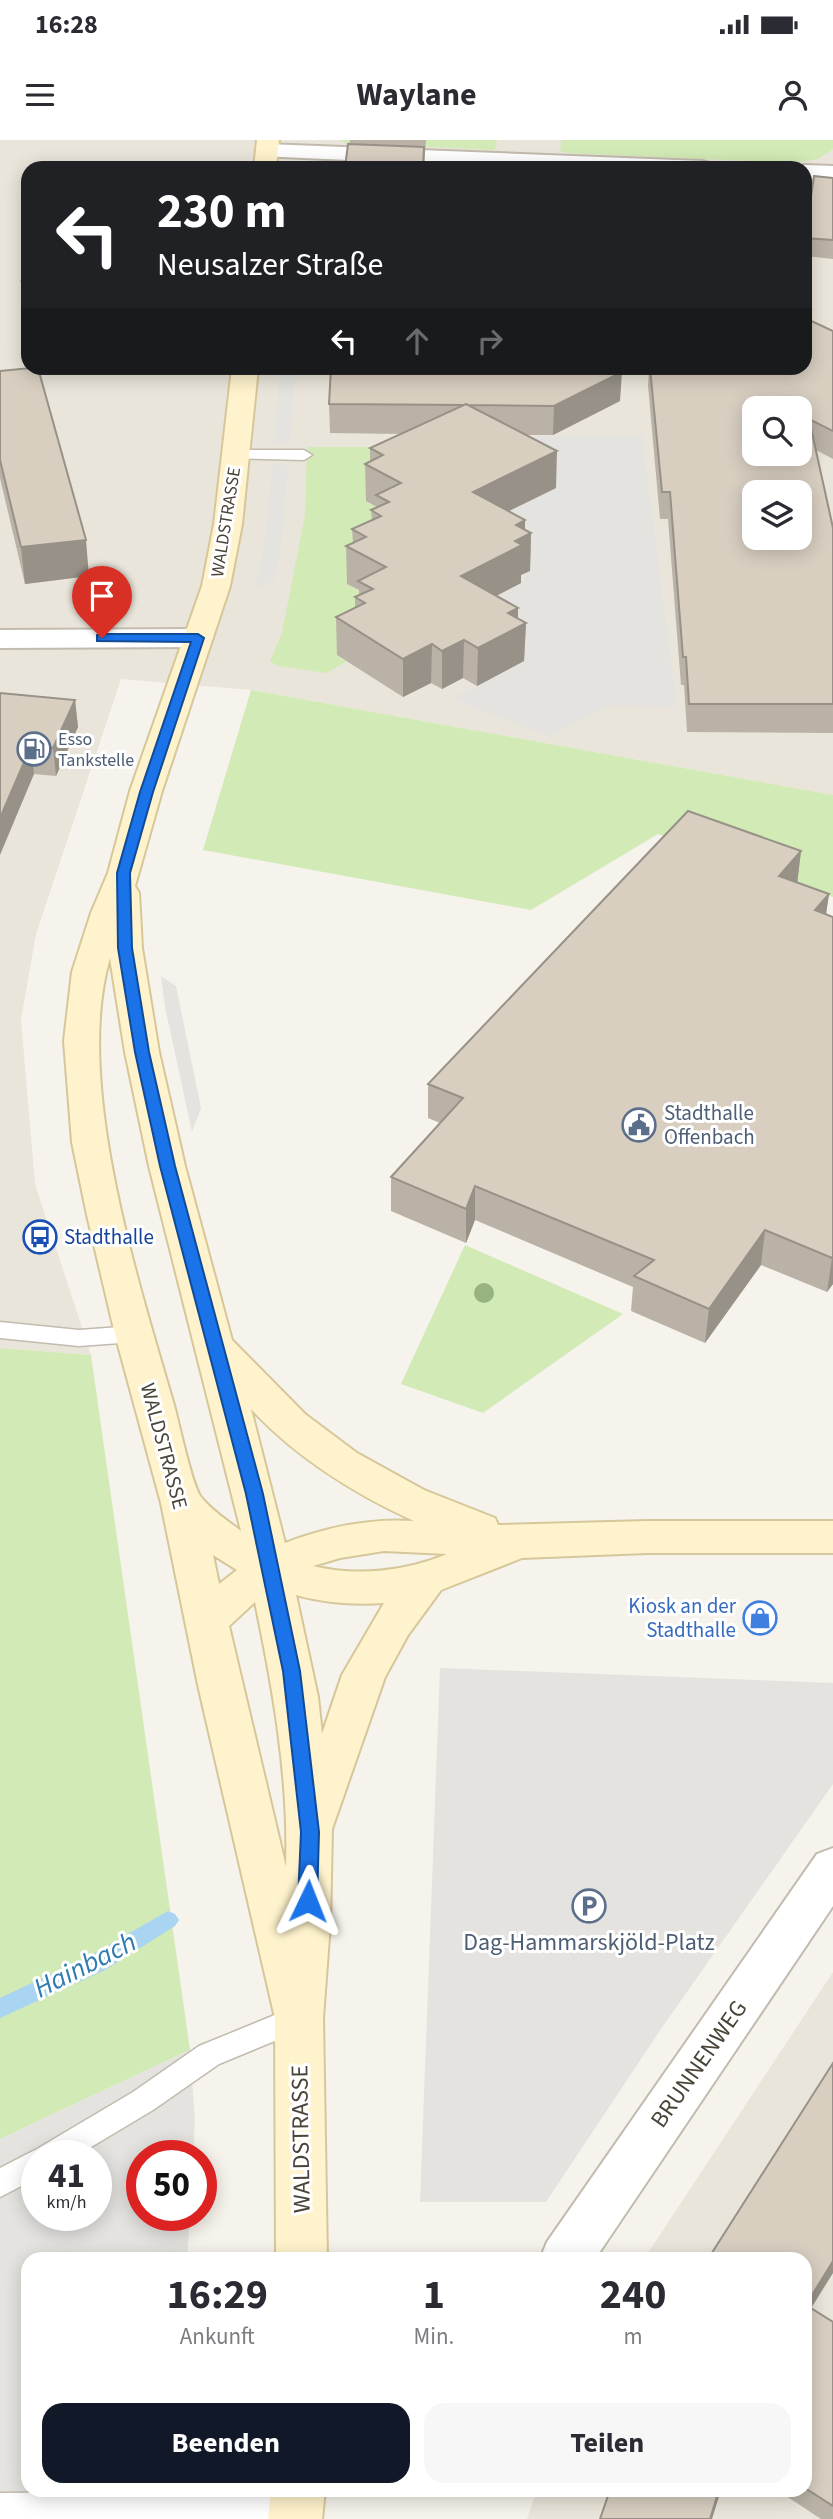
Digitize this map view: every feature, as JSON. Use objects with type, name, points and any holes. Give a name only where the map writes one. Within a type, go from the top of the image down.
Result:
[{"type":"main road","name":"WALDSTRASSE","points":[[244,375],[223,553],[198,638],[146,792],[124,873],[107,913],[89,972],[81,1041],[90,1142],[134,1334],[181,1503],[299,2018]]},
{"type":"main road","name":"WALDSTRASSE","points":[[124,873],[125,948],[142,1052],[167,1166],[254,1494],[296,1697],[310,1832],[307,1924],[299,2018],[302,2252]]},
{"type":"main road","points":[[216,1345],[270,1404],[336,1460],[392,1494],[461,1523],[521,1542]]},
{"type":"main road","points":[[181,1503],[203,1527],[227,1545],[269,1569],[322,1587],[354,1590],[426,1579],[521,1542]]},
{"type":"main road","points":[[206,1621],[269,1569],[305,1552],[365,1537],[384,1535],[521,1542],[647,1537],[833,1537]]},
{"type":"main road","points":[[310,1832],[364,1675],[393,1623],[426,1579]]},
{"type":"street","points":[[267,153],[499,161]]},
{"type":"street","points":[[812,172],[833,173]]},
{"type":"street","points":[[0,639],[198,638]]},
{"type":"street","name":"BRUNNENWEG","points":[[570,2252],[833,1868]]},
{"type":"lane","points":[[236,455],[304,455]]},
{"type":"lane","points":[[0,1330],[79,1338],[134,1334]]},
{"type":"lane","points":[[76,2140],[143,2101],[209,2055],[299,2018]]},
{"type":"lane","points":[[0,2183],[21,2172]]},
{"type":"lane","points":[[0,2509],[296,2505]]},
{"type":"shaded area","points":[[0,140],[833,140],[833,795],[251,690],[121,679],[36,934],[21,1020],[35,1184],[91,1355],[0,1348]]},
{"type":"shaded area","points":[[279,375],[295,375],[290,445],[274,444]]},
{"type":"shaded area","points":[[642,435],[677,707],[608,706],[549,736],[451,699],[524,661],[516,646],[460,613],[521,583],[530,571],[455,521],[484,437]]},
{"type":"shaded area","points":[[272,465],[288,465],[281,547],[275,580],[255,588],[264,548]]},
{"type":"shaded area","points":[[161,976],[176,986],[201,1108],[192,1132],[165,1007]]},
{"type":"shaded area","name":"Dag-Hammarskjöld-Platz","points":[[440,1668],[833,1683],[833,1784],[661,2029],[546,2202],[420,2202]]},
{"type":"shaded area","points":[[833,1972],[833,2519],[527,2519],[535,2497],[812,2497],[812,2252],[649,2252]]},
{"type":"shaded area","points":[[190,2050],[194,2140],[126,2140],[126,2231],[189,2231],[187,2252],[21,2252],[21,2497],[162,2497],[164,2519],[0,2519],[0,2139]]},
{"type":"green space","points":[[339,140],[497,140],[495,150],[346,143]]},
{"type":"green space","points":[[561,140],[833,140],[833,149],[818,159],[806,161],[750,161],[560,151]]},
{"type":"green space","points":[[307,447],[376,447],[382,493],[366,501],[382,510],[364,575],[346,583],[366,596],[362,641],[336,655],[346,662],[326,673],[278,666],[270,661],[282,633],[305,515]]},
{"type":"green space","points":[[251,690],[833,795],[833,897],[658,834],[531,910],[203,850]]},
{"type":"green space","points":[[465,1245],[623,1314],[483,1413],[401,1384]]},
{"type":"green space","points":[[0,1348],[91,1355],[190,2050],[0,2139]]},
{"type":"building","points":[[348,144],[424,147],[423,161],[346,161]]},
{"type":"building","points":[[814,176],[833,178],[833,240],[812,238]]},
{"type":"building","points":[[812,321],[833,331],[833,431],[812,420],[812,396],[742,396],[742,466],[812,466],[812,433],[833,528],[833,704],[689,704],[670,492],[662,492],[651,375],[812,375]]},
{"type":"building","points":[[21,369],[21,375],[40,375],[86,540],[21,547],[0,460],[0,371]]},
{"type":"building","points":[[331,375],[616,375],[554,406],[329,404]]},
{"type":"building","points":[[466,404],[557,451],[473,492],[525,520],[516,525],[531,533],[515,541],[522,545],[461,576],[518,608],[508,613],[526,623],[478,648],[464,640],[442,651],[432,644],[403,659],[336,617],[365,603],[355,597],[373,589],[358,581],[386,567],[346,546],[366,537],[352,529],[381,516],[371,510],[389,502],[376,495],[401,483],[365,464],[383,455],[370,448]]},
{"type":"building","points":[[0,693],[75,700],[53,748],[31,746],[0,818]]},
{"type":"building","name":"Stadthalle Offenbach","points":[[688,811],[801,851],[779,876],[829,894],[815,910],[833,917],[833,1256],[832,1258],[765,1230],[709,1309],[634,1276],[654,1260],[475,1186],[466,1209],[391,1177],[463,1098],[428,1084]]},
{"type":"building","points":[[833,2063],[833,2261],[812,2295],[812,2252],[712,2252]]},
{"type":"building","points":[[812,2309],[833,2322],[833,2506],[812,2492]]},
{"type":"building","points":[[608,2497],[717,2497],[710,2519],[600,2519]]},
{"type":"waterway","name":"Hainbach","points":[[0,2008],[97,1963],[168,1920]]},
{"type":"place","name":"Esso Tankstelle","points":[[34,749]]},
{"type":"place","name":"Stadthalle Offenbach","points":[[639,1125]]},
{"type":"place","name":"Stadthalle","points":[[40,1237]]},
{"type":"place","name":"Kiosk an der Stadthalle","points":[[760,1618]]},
{"type":"place","name":"Dag-Hammarskjöld-Platz","points":[[589,1906]]},
{"type":"route","points":[[102,638],[198,638],[146,792],[124,873],[125,948],[142,1052],[167,1166],[254,1494],[292,1671],[310,1832],[308,1901]]}]
